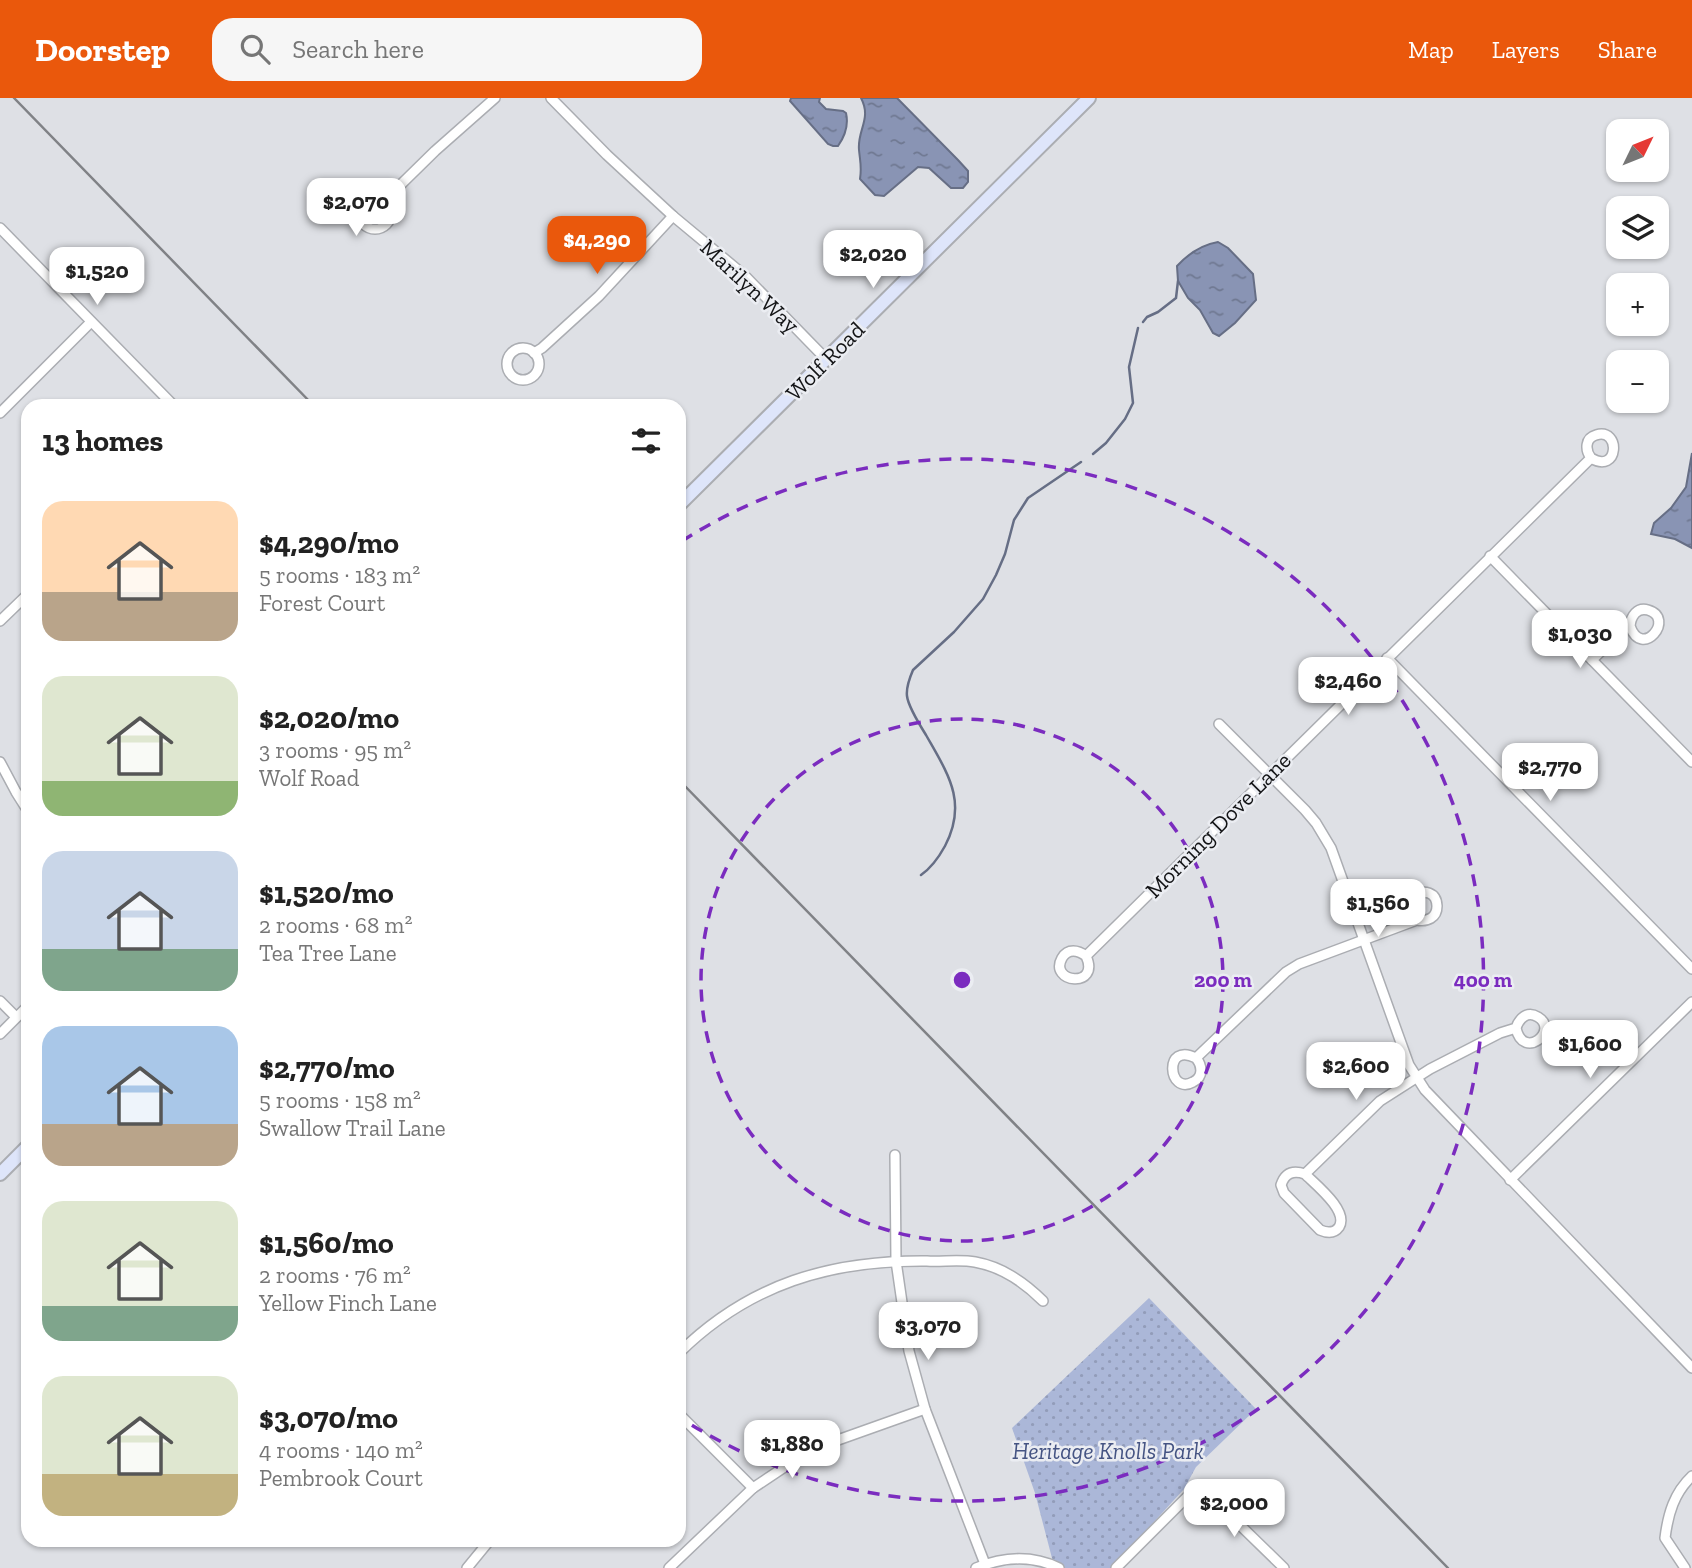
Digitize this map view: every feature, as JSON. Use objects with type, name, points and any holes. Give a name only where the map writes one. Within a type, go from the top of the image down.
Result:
[{"type":"main road","name":"Wolf Road","points":[[686,498],[1089,98]]},
{"type":"main road","points":[[0,1174],[21,1153]]},
{"type":"street","points":[[384,201],[495,98]]},
{"type":"street","name":"Marilyn Way","points":[[551,98],[673,216],[744,275],[826,359]]},
{"type":"street","points":[[534,353],[599,296],[673,216]]},
{"type":"street","points":[[0,228],[167,399]]},
{"type":"street","points":[[0,413],[92,322]]},
{"type":"street","name":"Morning Dove Lane","points":[[1086,956],[1591,458]]},
{"type":"street","points":[[1490,556],[1692,762]]},
{"type":"street","points":[[0,621],[21,601]]},
{"type":"street","points":[[1592,660],[1630,626]]},
{"type":"street","points":[[1387,659],[1692,969]]},
{"type":"street","points":[[1219,724],[1316,823],[1331,848],[1409,1065],[1425,1090],[1692,1368]]},
{"type":"street","points":[[0,762],[21,797]]},
{"type":"street","points":[[1196,1058],[1286,972],[1298,964],[1417,920]]},
{"type":"street","points":[[0,1001],[16,1017]]},
{"type":"street","points":[[1510,1180],[1692,1002]]},
{"type":"street","points":[[0,1034],[21,1012]]},
{"type":"street","points":[[1305,1174],[1380,1101],[1430,1069],[1500,1033],[1516,1028]]},
{"type":"street","points":[[895,1155],[895,1261],[909,1351],[925,1409],[980,1566],[1019,1558],[1059,1568]]},
{"type":"street","points":[[1291,1172],[1305,1174],[1339,1210],[1342,1218],[1335,1231],[1327,1233],[1320,1230],[1284,1193],[1281,1185],[1283,1178],[1291,1172]]},
{"type":"street","points":[[686,1347],[735,1309],[754,1298],[784,1284],[838,1268],[895,1261],[974,1262],[1004,1271],[1027,1285],[1043,1301]]},
{"type":"street","points":[[669,1568],[753,1488],[783,1468],[821,1446],[925,1409]]},
{"type":"street","points":[[686,1421],[753,1488]]},
{"type":"street","points":[[1685,1568],[1665,1538],[1667,1520],[1674,1500],[1692,1476]]},
{"type":"street","points":[[1116,1568],[1192,1492],[1202,1489],[1284,1568]]},
{"type":"street","points":[[467,1568],[484,1547]]},
{"type":"green space","name":"Heritage Knolls Park","points":[[1149,1298],[1256,1409],[1196,1467],[1184,1489],[1112,1568],[1065,1568],[1053,1562],[1035,1493],[1012,1428]]},
{"type":"water","points":[[791,98],[820,98],[819,102],[826,109],[846,113],[846,131],[838,146],[828,144],[790,101]]},
{"type":"water","points":[[861,98],[897,98],[968,171],[968,182],[963,188],[951,188],[929,168],[918,167],[884,196],[875,195],[860,179],[859,143],[865,118]]},
{"type":"water","points":[[1218,242],[1228,248],[1253,274],[1256,300],[1219,336],[1213,333],[1200,310],[1188,298],[1178,281],[1177,266],[1196,250]]},
{"type":"water","points":[[1692,453],[1692,548],[1675,539],[1651,534],[1654,523],[1671,508],[1686,487]]},
{"type":"waterway","points":[[1143,322],[1176,298],[1178,281]]},
{"type":"waterway","points":[[1093,454],[1106,443],[1125,419],[1133,403],[1129,367],[1138,328]]},
{"type":"waterway","points":[[921,875],[945,846],[952,830],[955,802],[948,776],[908,700],[908,683],[913,670],[954,632],[983,599],[1005,554],[1014,520],[1028,498],[1081,462]]},
{"type":"railway","points":[[14,98],[307,399]]},
{"type":"railway","points":[[686,787],[1448,1568]]}]
